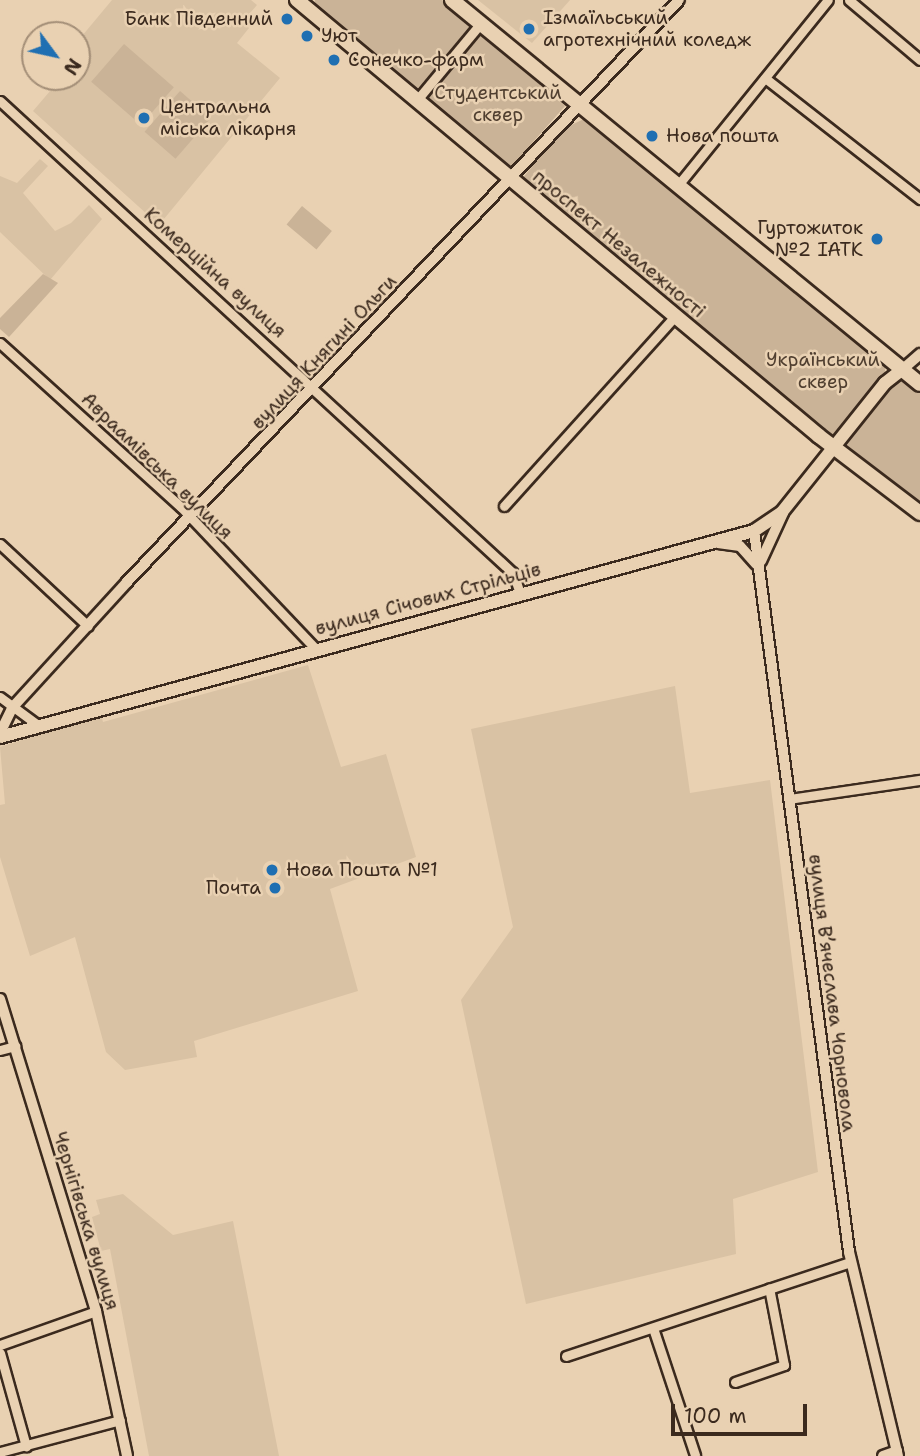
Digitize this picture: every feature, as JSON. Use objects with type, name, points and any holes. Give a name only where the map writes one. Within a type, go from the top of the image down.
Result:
[{"type":"main road","points":[[452,0],[920,384]]},
{"type":"main road","name":"проспект Незалежності","points":[[301,1],[675,316],[836,449],[920,513]]},
{"type":"main road","name":"вулиця Січових Стрільців","points":[[0,735],[754,531],[788,506],[836,449],[885,383],[903,369]]},
{"type":"street","name":"вулиця Княгині Ольги","points":[[0,735],[12,708],[190,516],[315,389],[578,104],[679,0]]},
{"type":"street","points":[[678,186],[828,0]]},
{"type":"street","points":[[849,0],[920,61]]},
{"type":"street","points":[[417,100],[480,24]]},
{"type":"street","points":[[765,78],[920,199]]},
{"type":"street","name":"Комерційна вулиця","points":[[0,101],[513,573],[520,593]]},
{"type":"street","points":[[504,506],[675,316]]},
{"type":"street","name":"Авраамівська вулиця","points":[[0,343],[190,516],[315,648]]},
{"type":"street","points":[[903,369],[920,354]]},
{"type":"street","points":[[759,571],[767,540],[788,506]]},
{"type":"street","name":"вулиця Вʼячеслава Чорновола","points":[[754,531],[850,1262],[897,1453]]},
{"type":"street","points":[[711,543],[740,547],[759,571]]},
{"type":"street","points":[[0,544],[88,626]]},
{"type":"street","points":[[0,697],[39,726]]},
{"type":"street","points":[[0,721],[12,708]]},
{"type":"street","points":[[789,799],[920,780]]},
{"type":"street","name":"Чернігівська вулиця","points":[[0,999],[96,1311],[127,1456]]},
{"type":"street","points":[[0,1051],[15,1046]]},
{"type":"street","points":[[566,1356],[850,1262]]},
{"type":"street","points":[[735,1381],[785,1366],[769,1288]]},
{"type":"street","points":[[0,1345],[96,1311]]},
{"type":"street","points":[[653,1328],[695,1455]]},
{"type":"street","points":[[0,1353],[26,1446]]},
{"type":"street","points":[[0,1452],[120,1420]]},
{"type":"street","points":[[883,1456],[897,1453]]},
{"type":"shaded area","name":"Центральна міська лікарня","points":[[112,0],[251,0],[257,5],[242,22],[249,28],[237,43],[280,78],[159,225],[33,111],[50,91],[91,91],[91,25]]},
{"type":"shaded area","name":"Ізмаїльський агротехнічний коледж","points":[[478,0],[570,0],[532,43]]},
{"type":"shaded area","points":[[40,159],[48,166],[23,193],[55,231],[71,223],[89,205],[102,219],[50,280],[0,232],[0,176],[17,183]]},
{"type":"shaded area","points":[[308,665],[341,767],[386,754],[416,857],[330,889],[358,991],[194,1041],[197,1057],[125,1070],[106,1052],[75,937],[30,956],[0,857],[0,805],[5,804],[0,747],[101,715],[103,722]]},
{"type":"shaded area","points":[[675,686],[690,793],[770,780],[818,1172],[733,1199],[736,1254],[526,1304],[461,1000],[513,927],[471,729]]},
{"type":"shaded area","points":[[123,1194],[173,1235],[233,1221],[279,1456],[149,1456],[110,1249],[101,1251],[92,1217],[100,1214],[96,1200]]},
{"type":"green space","name":"Студентський сквер","points":[[315,0],[442,0],[468,22],[470,29],[416,90],[314,6]]},
{"type":"green space","name":"Студентський сквер","points":[[480,34],[565,106],[510,168],[428,101],[431,89]]},
{"type":"green space","points":[[124,44],[174,87],[141,125],[91,82]]},
{"type":"green space","points":[[180,91],[211,118],[176,159],[145,132]]},
{"type":"green space","name":"Український сквер","points":[[584,119],[885,363],[885,373],[838,434],[830,436],[521,180],[563,129]]},
{"type":"green space","points":[[302,206],[332,231],[316,249],[287,224]]},
{"type":"green space","points":[[43,274],[58,283],[9,337],[0,329],[0,318]]},
{"type":"green space","points":[[901,378],[920,391],[920,505],[847,445],[893,381]]},
{"type":"place","name":"Банк Південний","points":[[287,19]]},
{"type":"place","name":"Ізмаїльський агротехнічний коледж","points":[[529,29]]},
{"type":"place","name":"Уют","points":[[307,36]]},
{"type":"place","name":"Сонечко-фарм","points":[[334,60]]},
{"type":"place","name":"Центральна міська лікарня","points":[[144,118]]},
{"type":"place","name":"Нова пошта","points":[[652,136]]},
{"type":"place","name":"Гуртожиток №2 ІАТК","points":[[877,239]]},
{"type":"place","name":"Нова Пошта №1","points":[[272,870]]},
{"type":"place","name":"Почта","points":[[275,888]]}]
